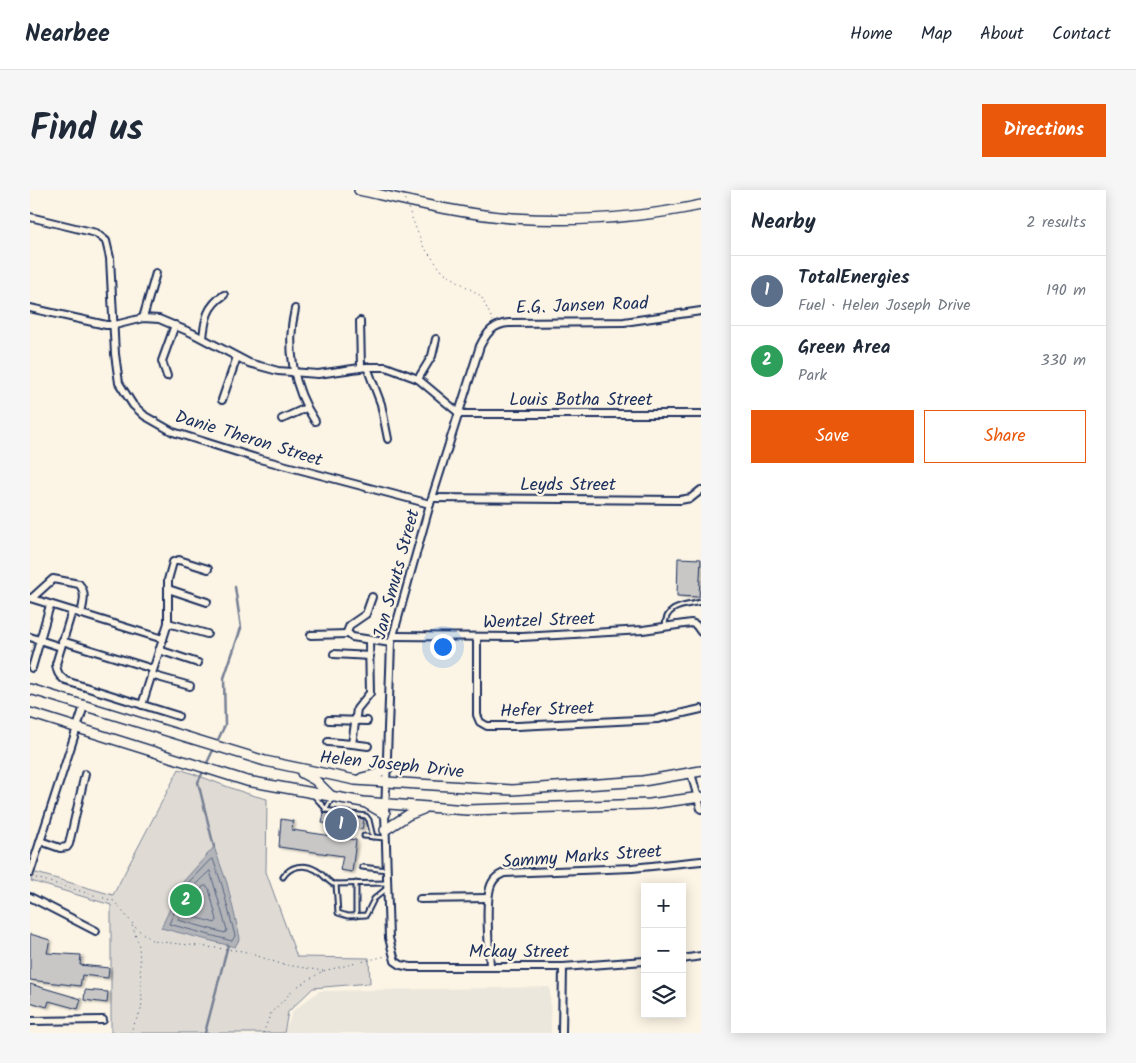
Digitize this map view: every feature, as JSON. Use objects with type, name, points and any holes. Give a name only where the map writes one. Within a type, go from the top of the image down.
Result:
[{"type":"street","points":[[359,190],[458,210],[512,218],[600,218],[701,205]]},
{"type":"street","name":"Danie Theron Street","points":[[30,216],[96,233],[106,241],[110,258],[115,325],[115,354],[119,383],[133,405],[160,426],[173,432],[256,458],[431,501]]},
{"type":"street","points":[[143,318],[156,273]]},
{"type":"street","points":[[204,338],[208,312],[212,305],[224,295]]},
{"type":"street","points":[[30,308],[106,326],[143,318],[175,325],[204,338],[250,363],[295,373],[318,374],[364,367],[386,368],[418,379],[460,414]]},
{"type":"street","points":[[295,309],[290,335],[295,373],[306,408],[315,421]]},
{"type":"street","name":"E.G. Jansen Road","points":[[495,326],[516,322],[624,322],[701,311]]},
{"type":"street","points":[[360,321],[364,367],[381,404],[388,439]]},
{"type":"street","points":[[167,376],[162,361],[175,325]]},
{"type":"street","name":"Jan Smuts Street","points":[[393,958],[388,938],[388,870],[385,814],[392,639],[431,501],[480,346],[484,336],[495,326]]},
{"type":"street","points":[[418,379],[432,356],[436,339]]},
{"type":"street","points":[[222,400],[237,357]]},
{"type":"street","points":[[282,420],[306,408]]},
{"type":"street","name":"Louis Botha Street","points":[[460,414],[701,414]]},
{"type":"street","name":"Leyds Street","points":[[431,501],[680,500],[691,498],[701,490]]},
{"type":"street","points":[[142,705],[168,622],[169,572],[176,560],[208,570]]},
{"type":"street","points":[[31,598],[53,579],[74,582],[83,588],[84,598],[81,614]]},
{"type":"street","points":[[168,589],[207,602]]},
{"type":"street","points":[[348,634],[347,628],[366,614],[372,597]]},
{"type":"street","points":[[31,598],[162,640]]},
{"type":"street","points":[[32,668],[50,604]]},
{"type":"street","points":[[72,611],[56,664],[57,672],[66,681],[178,716]]},
{"type":"street","points":[[168,622],[207,634]]},
{"type":"street","name":"Wentzel Street","points":[[311,635],[348,634],[370,640],[588,634],[686,623],[696,625],[701,632]]},
{"type":"street","points":[[30,637],[62,644],[190,686]]},
{"type":"street","name":"Hefer Street","points":[[477,637],[477,715],[480,722],[487,726],[657,719],[701,709]]},
{"type":"street","points":[[352,744],[357,709],[370,693],[370,640]]},
{"type":"street","points":[[159,650],[198,663]]},
{"type":"street","points":[[334,654],[370,656]]},
{"type":"street","name":"Helen Joseph Drive","points":[[30,689],[291,768],[355,780],[512,790],[643,781],[701,771]]},
{"type":"street","points":[[30,873],[84,706]]},
{"type":"street","points":[[30,713],[247,781],[363,802],[467,810],[650,804],[700,797]]},
{"type":"street","points":[[329,720],[367,721]]},
{"type":"street","points":[[328,742],[368,746]]},
{"type":"street","points":[[291,768],[315,780],[333,798]]},
{"type":"street","points":[[355,780],[378,774],[388,768]]},
{"type":"street","points":[[691,773],[700,797],[701,809]]},
{"type":"street","points":[[40,841],[60,848],[67,847],[85,774]]},
{"type":"street","points":[[363,802],[385,814]]},
{"type":"street","points":[[386,834],[408,815],[425,808]]},
{"type":"street","name":"Sammy Marks Street","points":[[490,966],[488,898],[491,883],[496,877],[504,873],[632,868],[701,861]]},
{"type":"street","points":[[30,897],[96,932]]},
{"type":"street","points":[[420,899],[488,898]]},
{"type":"street","points":[[686,958],[701,956]]},
{"type":"street","name":"Mckay Street","points":[[393,958],[401,966],[410,967],[563,967],[641,961]]},
{"type":"street","points":[[562,1033],[563,967]]},
{"type":"street","points":[[30,1021],[103,1020]]},
{"type":"lane","points":[[665,626],[666,616],[671,610],[701,602]]},
{"type":"lane","points":[[325,810],[366,816],[369,820],[373,837]]},
{"type":"lane","points":[[364,836],[373,837],[386,834]]},
{"type":"lane","points":[[283,877],[292,868],[300,866],[316,870],[327,880],[336,884],[388,885]]},
{"type":"lane","points":[[362,867],[388,870]]},
{"type":"lane","points":[[336,884],[338,913],[356,916],[368,913],[374,899],[388,885]]},
{"type":"lane","points":[[356,884],[356,916]]},
{"type":"path","points":[[401,190],[423,246],[442,271],[482,296],[495,326]]},
{"type":"path","points":[[30,873],[114,901],[132,922],[153,941],[243,951],[281,964],[323,971],[393,958]]},
{"type":"path","points":[[130,1033],[141,1010],[142,1001],[139,946],[132,922]]},
{"type":"path","points":[[263,1033],[270,1013],[295,988],[323,971]]},
{"type":"shaded area","points":[[179,769],[244,793],[267,799],[266,872],[297,957],[369,958],[370,983],[313,988],[288,1012],[284,1033],[111,1033],[111,905],[31,881],[33,872],[113,895]]},
{"type":"shaded area","points":[[550,987],[551,1033],[284,1033],[293,1011],[319,991]]},
{"type":"water","points":[[214,847],[227,883],[240,938],[235,947],[161,928],[182,883]]},
{"type":"building","points":[[678,558],[701,559],[699,597],[677,596]]},
{"type":"building","points":[[324,813],[364,819],[362,829],[345,826],[344,838],[356,840],[352,872],[340,870],[343,856],[279,847],[281,819],[293,821],[292,830],[332,836],[333,824],[322,823]]},
{"type":"building","points":[[30,934],[50,940],[47,953],[81,955],[80,965],[109,968],[108,978],[82,975],[80,986],[30,980]]},
{"type":"building","points":[[30,984],[81,999],[78,1009],[49,1001],[47,1007],[30,1002]]},
{"type":"building","points":[[85,990],[108,992],[107,1003],[84,1000]]},
{"type":"waterway","points":[[206,765],[225,725],[224,678],[241,628],[235,587]]},
{"type":"waterway","points":[[204,770],[198,782],[214,847]]},
{"type":"waterway","points":[[205,1033],[228,945]]},
{"type":"place","name":"TotalEnergies","points":[[341,824]]},
{"type":"place","name":"Green Area","points":[[186,900]]}]
